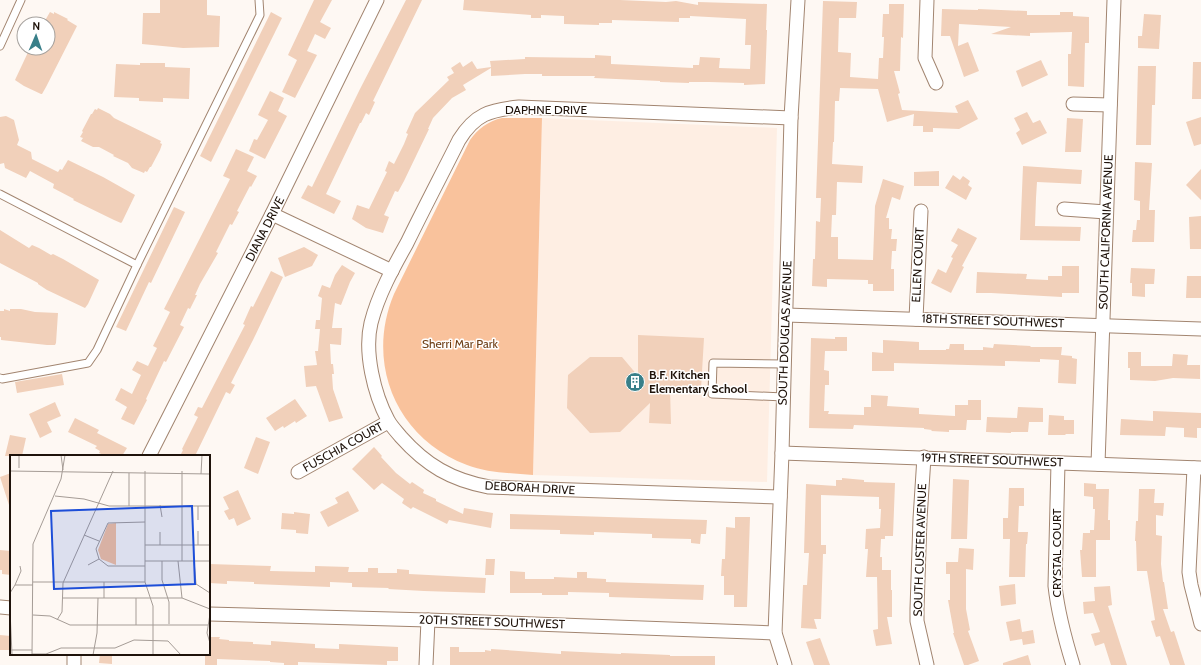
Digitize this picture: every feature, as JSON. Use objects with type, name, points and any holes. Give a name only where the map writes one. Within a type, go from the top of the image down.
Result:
[{"type":"street","name":"DIANA DRIVE","points":[[150,455],[272,214],[377,0]]},
{"type":"street","name":"SOUTH DOUGLAS AVENUE","points":[[785,665],[775,633],[784,397],[791,118],[798,0]]},
{"type":"street","points":[[927,0],[925,58],[936,82]]},
{"type":"street","name":"SOUTH CALIFORNIA AVENUE","points":[[1098,464],[1114,0]]},
{"type":"street","points":[[1073,104],[1110,106]]},
{"type":"street","name":"DAPHNE DRIVE","points":[[392,271],[462,136],[470,124],[489,112],[519,107],[791,118]]},
{"type":"street","points":[[1064,209],[1106,212]]},
{"type":"street","name":"ELLEN COURT","points":[[916,319],[921,211]]},
{"type":"street","points":[[272,214],[392,271]]},
{"type":"street","name":"DEBORAH DRIVE","points":[[392,271],[371,324],[370,363],[377,394],[388,422],[413,450],[430,464],[446,474],[476,485],[489,487],[780,497]]},
{"type":"street","name":"18TH STREET SOUTHWEST","points":[[786,315],[1201,329]]},
{"type":"street","name":"FUSCHIA COURT","points":[[298,472],[388,422]]},
{"type":"street","name":"19TH STREET SOUTHWEST","points":[[782,453],[1197,468]]},
{"type":"street","name":"SOUTH CUSTER AVENUE","points":[[924,457],[920,519],[917,621],[927,665]]},
{"type":"street","name":"CRYSTAL COURT","points":[[1058,463],[1055,586],[1061,622],[1073,665]]},
{"type":"street","points":[[1197,468],[1190,572],[1191,585],[1201,624]]},
{"type":"street","name":"20TH STREET SOUTHWEST","points":[[210,614],[428,620],[775,633]]},
{"type":"street","points":[[426,665],[428,620]]},
{"type":"lane","points":[[0,46],[22,0]]},
{"type":"lane","points":[[0,378],[2,379],[88,362],[97,350],[136,265],[260,15],[259,0]]},
{"type":"lane","points":[[0,194],[136,265]]},
{"type":"lane","points":[[784,364],[713,363],[712,394],[784,397]]},
{"type":"shaded area","points":[[542,118],[777,128],[767,482],[533,475]]},
{"type":"green space","name":"Sherri Mar Park","points":[[502,118],[542,118],[533,475],[475,468],[442,453],[422,437],[405,417],[393,395],[386,371],[383,346],[386,320],[394,294],[470,140],[476,132],[484,126],[492,121]]},
{"type":"building","points":[[160,0],[207,0],[207,15],[220,16],[219,47],[183,48],[142,44],[143,13],[160,13]]},
{"type":"building","points":[[314,0],[332,0],[320,22],[331,28],[325,39],[315,34],[307,51],[317,55],[295,98],[282,92],[297,60],[288,55]]},
{"type":"building","points":[[406,0],[422,0],[373,101],[375,102],[369,115],[366,113],[360,123],[326,194],[341,201],[334,214],[301,198],[308,185],[312,187]]},
{"type":"building","points":[[464,0],[620,0],[676,1],[698,5],[698,2],[767,4],[765,84],[744,85],[744,83],[660,82],[594,78],[595,76],[542,76],[542,74],[491,76],[491,68],[463,85],[466,90],[452,98],[433,118],[404,181],[398,192],[395,191],[384,215],[389,217],[383,233],[366,228],[352,219],[357,205],[369,209],[387,172],[385,171],[389,161],[394,164],[404,144],[408,134],[406,133],[415,113],[449,80],[447,77],[454,73],[451,68],[460,62],[463,67],[472,61],[477,69],[491,67],[490,61],[525,59],[525,57],[595,58],[595,55],[611,56],[611,64],[693,68],[693,65],[699,65],[700,57],[720,58],[719,68],[750,69],[751,45],[745,45],[746,19],[690,16],[690,18],[679,18],[679,22],[612,20],[612,23],[599,23],[599,25],[564,24],[564,16],[541,15],[541,18],[531,18],[531,15],[463,10]]},
{"type":"building","points":[[823,1],[857,2],[856,18],[839,18],[838,52],[851,53],[850,77],[878,79],[879,58],[883,58],[883,14],[889,14],[889,4],[904,4],[900,71],[894,71],[900,93],[898,94],[902,110],[958,113],[955,106],[968,100],[978,119],[959,129],[933,128],[933,132],[923,132],[923,126],[913,126],[914,114],[887,122],[878,89],[840,88],[839,101],[835,101],[832,164],[863,166],[862,183],[837,182],[836,215],[832,215],[831,237],[838,237],[838,259],[873,260],[875,206],[883,179],[904,186],[900,200],[892,197],[886,218],[889,218],[889,229],[892,229],[891,239],[897,239],[896,251],[892,251],[891,269],[894,269],[894,291],[873,291],[873,284],[868,284],[868,280],[827,279],[827,287],[812,286],[813,259],[815,259],[816,221],[820,222],[821,198],[816,198]]},
{"type":"building","points":[[942,9],[1027,11],[1027,15],[1060,15],[1060,12],[1073,12],[1073,16],[1089,17],[1089,43],[1085,43],[1084,87],[1068,86],[1068,54],[1071,54],[1072,32],[1030,33],[1030,36],[991,34],[1011,27],[959,24],[958,46],[968,42],[979,71],[964,77],[950,36],[941,36]]},
{"type":"building","points":[[50,12],[54,14],[54,12],[68,19],[67,20],[77,26],[41,94],[15,80],[26,56],[56,56],[56,16],[48,16]]},
{"type":"building","points":[[271,12],[282,18],[211,162],[200,156]]},
{"type":"building","points":[[1144,14],[1161,15],[1159,49],[1138,48],[1138,36],[1142,36]]},
{"type":"building","points":[[1041,60],[1048,75],[1022,87],[1016,71]]},
{"type":"building","points":[[1193,62],[1201,62],[1201,99],[1192,99]]},
{"type":"building","points":[[140,63],[165,63],[165,67],[190,68],[189,99],[163,98],[163,102],[139,101],[139,98],[114,97],[116,64],[140,65]]},
{"type":"building","points":[[1138,66],[1156,66],[1155,105],[1152,105],[1151,145],[1136,145]]},
{"type":"building","points":[[270,91],[284,98],[278,111],[287,116],[265,159],[249,151],[254,139],[257,140],[268,120],[258,115]]},
{"type":"building","points":[[98,108],[110,114],[114,118],[161,141],[160,143],[162,144],[160,150],[147,172],[145,171],[144,173],[132,168],[128,163],[99,147],[93,147],[81,141],[83,138],[80,137],[83,132],[82,131],[91,114]]},
{"type":"building","points":[[1027,112],[1033,123],[1040,120],[1047,133],[1022,145],[1016,133],[1020,130],[1014,118]]},
{"type":"building","points":[[6,116],[14,120],[19,140],[17,145],[31,152],[32,159],[58,172],[60,169],[62,170],[68,160],[135,195],[122,222],[121,223],[114,220],[73,200],[74,199],[53,188],[54,184],[30,171],[26,178],[5,168],[4,163],[0,164],[0,117]]},
{"type":"building","points":[[1201,117],[1201,144],[1194,146],[1186,122]]},
{"type":"building","points":[[1067,118],[1083,119],[1081,152],[1065,152]]},
{"type":"building","points":[[236,149],[254,157],[247,171],[257,176],[237,211],[239,212],[232,225],[230,224],[216,252],[218,253],[200,284],[195,295],[197,295],[190,309],[188,308],[180,325],[184,327],[166,362],[164,361],[134,425],[121,419],[127,407],[115,400],[121,388],[132,394],[141,375],[132,370],[137,361],[148,366],[157,348],[153,346],[170,312],[164,309],[230,179],[223,176]]},
{"type":"building","points":[[1135,162],[1152,163],[1149,210],[1155,210],[1154,242],[1132,242],[1133,230],[1136,230],[1137,220],[1140,220],[1140,201],[1134,200]]},
{"type":"building","points":[[1023,166],[1082,170],[1081,184],[1037,182],[1035,226],[1081,227],[1080,241],[1020,240]]},
{"type":"building","points":[[1201,169],[1201,200],[1186,185]]},
{"type":"building","points":[[939,171],[939,186],[914,186],[914,172]]},
{"type":"building","points":[[953,175],[960,180],[963,176],[970,181],[968,185],[972,188],[966,200],[945,188]]},
{"type":"building","points":[[174,207],[185,212],[151,283],[149,282],[126,331],[116,327]]},
{"type":"building","points":[[1201,216],[1201,249],[1190,249],[1189,217]]},
{"type":"building","points":[[958,228],[977,238],[962,266],[964,267],[951,293],[931,283],[938,269],[946,273],[953,258],[951,257],[958,245],[951,241]]},
{"type":"building","points":[[0,230],[29,248],[32,245],[51,255],[53,254],[99,280],[85,308],[47,290],[38,283],[0,263]]},
{"type":"building","points":[[304,247],[318,255],[312,266],[285,277],[278,258]]},
{"type":"building","points":[[342,265],[355,273],[341,305],[335,303],[332,328],[342,328],[341,345],[330,344],[331,364],[333,364],[334,374],[332,374],[333,389],[343,418],[329,422],[316,386],[306,387],[304,366],[317,365],[315,351],[318,351],[320,329],[315,329],[316,320],[320,320],[322,298],[318,296],[322,285],[330,288],[335,275]]},
{"type":"building","points":[[1062,266],[1079,266],[1079,293],[1062,293],[1062,297],[976,293],[977,272],[1027,274],[1026,279],[1048,280],[1048,276],[1062,276]]},
{"type":"building","points":[[1131,268],[1155,269],[1154,284],[1145,284],[1145,297],[1132,296],[1132,283],[1130,283]]},
{"type":"building","points":[[271,271],[283,277],[231,383],[235,385],[230,394],[226,392],[195,455],[180,455],[198,417],[194,415],[198,407],[202,408],[245,325],[243,324],[251,306],[253,307]]},
{"type":"building","points":[[1187,276],[1201,276],[1201,298],[1186,298]]},
{"type":"building","points":[[4,309],[10,311],[10,309],[21,309],[35,312],[58,313],[55,345],[1,340],[0,311],[4,311]]},
{"type":"building","name":"B.F. Kitchen Elementary School","points":[[638,335],[704,338],[701,389],[670,389],[671,424],[649,423],[650,403],[620,432],[590,433],[567,408],[568,375],[590,357],[622,357],[638,376]]},
{"type":"building","points":[[835,337],[847,337],[847,351],[825,351],[824,370],[829,371],[829,385],[825,385],[824,411],[829,411],[828,414],[864,415],[864,407],[871,407],[871,395],[888,396],[887,406],[919,408],[919,414],[955,416],[955,405],[968,405],[968,400],[981,400],[981,420],[967,420],[966,430],[949,430],[949,432],[931,431],[932,430],[924,428],[854,425],[853,429],[809,428],[811,338],[835,339]]},
{"type":"building","points":[[883,340],[919,342],[919,350],[946,350],[949,349],[950,344],[964,344],[964,350],[983,350],[983,347],[993,348],[994,344],[1031,346],[1030,347],[1062,347],[1061,355],[1072,356],[1072,358],[1077,359],[1076,384],[1058,383],[1059,360],[1040,359],[1040,362],[1005,361],[1005,366],[894,363],[894,371],[872,371],[872,352],[883,353]]},
{"type":"building","points":[[1128,352],[1141,352],[1141,366],[1172,366],[1173,354],[1188,355],[1187,365],[1200,365],[1200,379],[1173,378],[1155,381],[1130,380]]},
{"type":"building","points":[[62,374],[64,385],[17,393],[15,382]]},
{"type":"building","points":[[295,399],[307,416],[296,423],[295,421],[284,428],[283,426],[275,431],[266,418]]},
{"type":"building","points":[[55,402],[61,416],[47,422],[52,432],[40,438],[29,414]]},
{"type":"building","points":[[1018,407],[1043,408],[1043,422],[1029,422],[1028,432],[986,432],[987,417],[1017,418]]},
{"type":"building","points":[[1153,411],[1201,413],[1201,428],[1197,428],[1197,438],[1184,437],[1184,428],[1166,427],[1165,436],[1120,435],[1121,419],[1153,421]]},
{"type":"building","points":[[1049,415],[1064,416],[1064,420],[1074,420],[1074,434],[1048,435]]},
{"type":"building","points":[[75,418],[99,430],[97,433],[127,448],[123,455],[104,455],[99,453],[100,451],[95,448],[97,446],[68,432]]},
{"type":"building","points":[[10,435],[26,438],[22,455],[5,456]]},
{"type":"building","points":[[256,437],[270,442],[258,474],[244,468]]},
{"type":"building","points":[[374,447],[396,473],[410,484],[412,482],[424,490],[423,493],[436,499],[436,501],[463,514],[464,508],[493,513],[491,528],[449,520],[447,524],[413,507],[411,509],[402,503],[404,499],[382,483],[374,490],[352,469]]},
{"type":"building","points":[[10,473],[9,505],[0,477]]},
{"type":"building","points":[[842,478],[864,480],[864,482],[895,483],[893,536],[885,536],[885,539],[881,539],[880,557],[882,557],[882,570],[891,570],[892,617],[887,617],[892,644],[876,646],[873,630],[878,629],[877,577],[866,577],[868,549],[865,549],[866,529],[880,528],[881,509],[879,509],[879,497],[821,495],[821,545],[826,545],[826,554],[823,554],[821,619],[814,619],[817,629],[801,628],[803,585],[807,585],[809,553],[804,553],[806,484],[836,486],[836,480],[842,480]]},
{"type":"building","points":[[953,479],[969,480],[967,539],[951,539]]},
{"type":"building","points":[[1084,483],[1096,484],[1096,489],[1109,489],[1108,520],[1110,520],[1110,540],[1096,540],[1096,577],[1082,577],[1080,550],[1082,550],[1083,533],[1090,533],[1090,530],[1094,530],[1095,509],[1093,509],[1093,497],[1084,496]]},
{"type":"building","points":[[1009,488],[1024,488],[1024,506],[1019,506],[1018,532],[1028,532],[1025,577],[1009,577],[1010,539],[1003,539],[1003,518],[1008,518]]},
{"type":"building","points":[[1139,489],[1155,489],[1154,503],[1164,503],[1163,516],[1156,515],[1156,535],[1162,536],[1161,564],[1168,609],[1163,609],[1171,632],[1174,631],[1185,665],[1170,665],[1160,636],[1156,637],[1151,621],[1155,620],[1147,571],[1137,571],[1135,541],[1136,521],[1138,521]]},
{"type":"building","points":[[238,490],[251,519],[237,526],[234,518],[229,520],[224,511],[229,509],[223,497]]},
{"type":"building","points":[[348,491],[359,511],[328,527],[320,512],[338,503],[335,498]]},
{"type":"building","points":[[294,512],[310,514],[308,534],[296,533],[296,530],[281,529],[282,513],[294,514]]},
{"type":"building","points":[[510,514],[707,520],[706,534],[701,534],[700,544],[691,543],[691,539],[652,538],[652,534],[594,532],[594,535],[560,534],[560,530],[510,529]]},
{"type":"building","points":[[735,517],[750,517],[747,607],[734,607],[734,595],[724,595],[724,576],[721,576],[722,559],[725,559],[726,527],[735,528]]},
{"type":"building","points":[[959,548],[974,549],[973,570],[966,569],[966,609],[970,630],[968,631],[979,661],[968,665],[964,665],[953,633],[948,600],[950,600],[950,574],[946,574],[946,562],[958,562]]},
{"type":"building","points":[[0,550],[10,551],[10,575],[2,574],[2,570],[0,570]]},
{"type":"building","points":[[486,559],[495,559],[494,575],[485,575]]},
{"type":"building","points":[[210,564],[271,566],[270,571],[315,572],[315,566],[349,567],[348,572],[368,572],[368,568],[378,568],[378,573],[397,573],[397,569],[409,570],[409,574],[486,578],[485,593],[352,587],[352,583],[330,582],[330,587],[254,584],[254,582],[227,581],[227,584],[210,583]]},
{"type":"building","points":[[510,571],[525,572],[525,579],[554,579],[554,577],[577,578],[577,572],[587,572],[587,578],[606,579],[606,582],[704,585],[703,600],[609,597],[609,593],[568,592],[568,595],[542,595],[542,593],[510,593]]},
{"type":"building","points":[[1015,584],[1016,604],[1001,606],[999,586]]},
{"type":"building","points":[[1110,586],[1112,605],[1108,606],[1127,665],[1111,665],[1104,643],[1095,646],[1091,634],[1100,632],[1093,613],[1084,614],[1083,602],[1095,601],[1094,587]]},
{"type":"building","points":[[1020,619],[1022,632],[1033,630],[1035,643],[1023,645],[1022,639],[1010,641],[1006,622]]},
{"type":"building","points":[[0,635],[10,636],[10,650],[0,650]]},
{"type":"building","points":[[210,637],[220,637],[219,639],[229,641],[253,642],[253,644],[271,645],[271,641],[315,644],[315,648],[339,649],[339,644],[398,647],[398,661],[387,661],[387,665],[298,662],[298,665],[284,665],[284,663],[270,661],[217,659],[217,665],[205,665],[205,655],[210,655]]},
{"type":"building","points":[[820,638],[830,665],[814,665],[806,642]]},
{"type":"building","points":[[450,647],[459,647],[459,652],[485,652],[485,650],[491,651],[491,649],[561,654],[561,651],[670,656],[715,656],[715,665],[450,665]]},
{"type":"building","points":[[100,655],[112,655],[112,664],[99,663]]},
{"type":"building","points":[[1028,655],[1031,665],[1003,665],[1003,663]]},
{"type":"place","name":"B.F. Kitchen Elementary School","points":[[635,382]]}]
